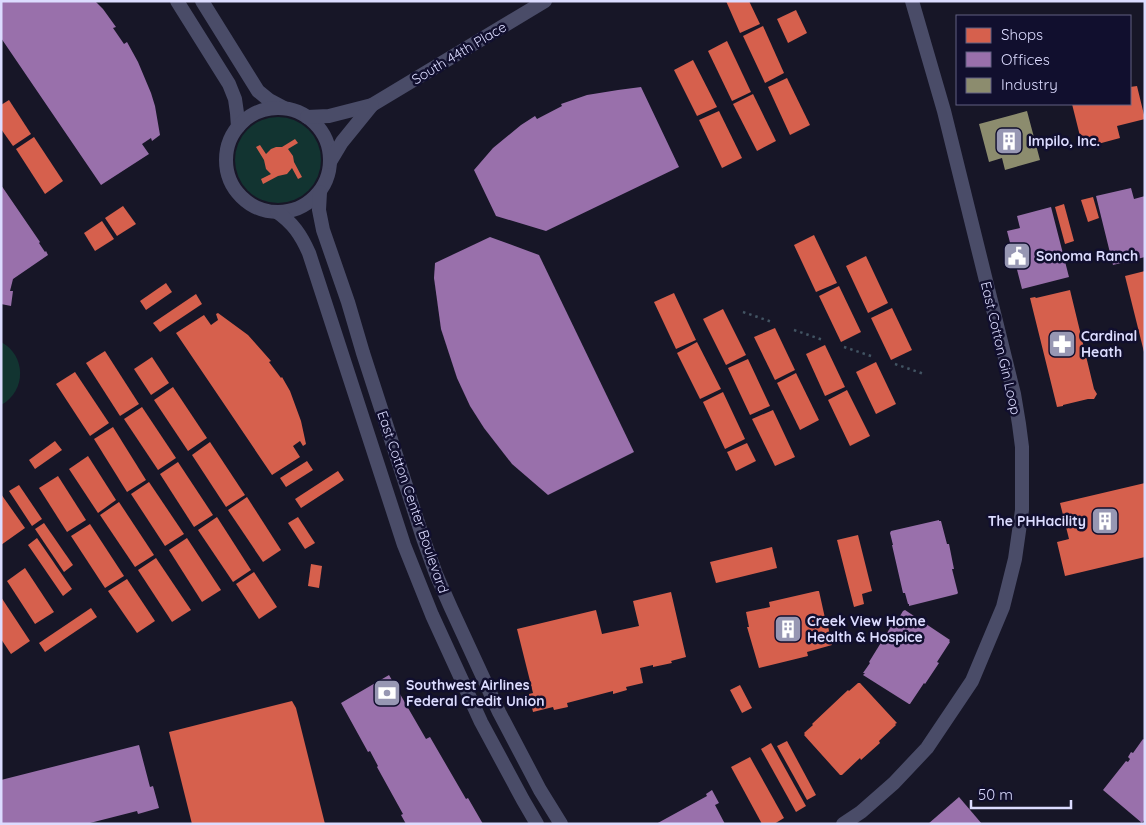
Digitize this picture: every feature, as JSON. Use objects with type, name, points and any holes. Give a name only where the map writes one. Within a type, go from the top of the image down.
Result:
[{"type":"street","points":[[177,1],[229,84],[236,104],[238,127]]},
{"type":"street","name":"East Cotton Center Boulevard","points":[[202,1],[258,91],[285,108],[307,117],[323,134],[329,152],[328,176],[320,192],[311,201],[291,211],[262,210],[244,200],[236,191],[227,169],[227,151],[231,138],[246,119],[267,109],[285,108]]},
{"type":"street","name":"South 44th Place","points":[[307,117],[329,116],[372,105],[546,1]]},
{"type":"street","name":"East Cotton Gin Loop","points":[[843,824],[861,812],[894,783],[927,748],[972,681],[1003,607],[1015,559],[1022,510],[1022,447],[1014,394],[944,111],[912,1]]},
{"type":"street","name":"South 44th Place","points":[[330,162],[342,142],[372,105]]},
{"type":"street","name":"East Cotton Center Boulevard","points":[[320,192],[319,210],[323,230],[348,302],[423,538],[451,608],[499,712],[540,790],[561,824]]},
{"type":"street","name":"East Cotton Center Boulevard","points":[[277,212],[294,226],[304,241],[404,545],[432,614],[481,722],[538,824]]},
{"type":"street","points":[[330,316],[348,342],[368,405],[374,415],[385,422]]},
{"type":"path","points":[[743,312],[772,322]]},
{"type":"path","points":[[794,330],[823,340]]},
{"type":"path","points":[[844,347],[874,357]]},
{"type":"path","points":[[895,364],[924,374]]},
{"type":"green space","points":[[278,117],[294,121],[308,130],[317,144],[321,160],[317,176],[308,190],[294,199],[278,203],[262,199],[248,190],[239,176],[235,160],[239,144],[248,130],[262,121]]},
{"type":"green space","points":[[1,342],[15,355],[20,373],[15,391],[1,405]]},
{"type":"building: Shops","points":[[726,1],[749,1],[760,24],[740,33]]},
{"type":"building: Shops","points":[[796,10],[807,33],[788,43],[777,19]]},
{"type":"building: Shops","points":[[763,26],[784,73],[765,83],[743,36]]},
{"type":"building: Shops","points":[[727,41],[751,92],[732,101],[708,51]]},
{"type":"building: Shops","points":[[693,60],[717,107],[697,116],[674,70]]},
{"type":"building: Shops","points":[[787,78],[810,125],[790,135],[768,87]]},
{"type":"building: Shops","points":[[1137,86],[1145,119],[1117,126],[1120,138],[1083,148],[1072,105],[1131,105],[1131,87]]},
{"type":"building: Shops","points":[[753,94],[776,141],[757,151],[733,104]]},
{"type":"building: Shops","points":[[9,100],[31,134],[13,146],[1,129],[1,105]]},
{"type":"building: Shops","points":[[719,111],[742,158],[722,168],[699,120]]},
{"type":"building: Shops","points":[[34,137],[63,181],[45,194],[16,149]]},
{"type":"building: Shops","points":[[295,139],[298,143],[288,149],[302,177],[298,179],[292,168],[287,174],[278,176],[263,184],[261,179],[271,174],[266,169],[264,160],[256,147],[260,145],[266,154],[271,149],[282,147]]},
{"type":"building: Shops","points":[[1093,197],[1099,218],[1088,222],[1081,200]]},
{"type":"building: Shops","points":[[1064,204],[1074,241],[1065,244],[1055,207]]},
{"type":"building: Shops","points":[[123,206],[136,224],[117,236],[105,218]]},
{"type":"building: Shops","points":[[102,221],[114,239],[95,251],[84,233]]},
{"type":"building: Shops","points":[[814,235],[837,283],[816,292],[794,245]]},
{"type":"building: Shops","points":[[866,256],[888,303],[868,313],[846,266]]},
{"type":"building: Shops","points":[[1145,271],[1145,352],[1144,352],[1125,276]]},
{"type":"building: Shops","points":[[166,283],[172,292],[146,310],[140,301]]},
{"type":"building: Shops","points":[[839,286],[861,332],[841,342],[819,296]]},
{"type":"building: Shops","name":"Cardinal Heath","points":[[1070,290],[1094,389],[1097,394],[1094,399],[1057,407],[1030,298]]},
{"type":"building: Shops","points":[[674,293],[696,340],[676,349],[654,302]]},
{"type":"building: Shops","points":[[196,294],[202,304],[160,332],[153,323]]},
{"type":"building: Shops","points":[[892,308],[912,350],[891,360],[871,318]]},
{"type":"building: Shops","points":[[723,309],[746,355],[726,365],[703,319]]},
{"type":"building: Shops","points":[[218,313],[248,335],[271,361],[269,362],[282,377],[290,391],[301,421],[306,444],[303,446],[300,441],[293,446],[300,457],[272,475],[176,333],[204,315],[211,325],[218,320],[216,314]]},
{"type":"building: Shops","points":[[775,328],[795,370],[775,380],[754,337]]},
{"type":"building: Shops","points":[[697,342],[721,389],[700,399],[677,353]]},
{"type":"building: Shops","points":[[825,345],[845,387],[825,396],[806,354]]},
{"type":"building: Shops","points":[[105,351],[139,404],[120,416],[86,363]]},
{"type":"building: Shops","points":[[152,357],[169,383],[151,395],[134,369]]},
{"type":"building: Shops","points":[[748,359],[770,406],[750,415],[728,368]]},
{"type":"building: Shops","points":[[876,362],[896,404],[876,414],[856,372]]},
{"type":"building: Shops","points":[[75,372],[109,423],[90,436],[56,384]]},
{"type":"building: Shops","points":[[796,373],[819,420],[800,430],[777,383]]},
{"type":"building: Shops","points":[[173,387],[207,438],[188,451],[154,400]]},
{"type":"building: Shops","points":[[847,390],[870,436],[850,446],[828,400]]},
{"type":"building: Shops","points":[[723,392],[745,439],[725,449],[703,402]]},
{"type":"building: Shops","points":[[142,407],[176,458],[158,470],[124,419]]},
{"type":"building: Shops","points":[[773,410],[795,457],[775,466],[752,419]]},
{"type":"building: Shops","points":[[113,427],[146,480],[127,492],[94,439]]},
{"type":"building: Shops","points":[[55,441],[62,450],[35,469],[29,460]]},
{"type":"building: Shops","points":[[210,442],[245,495],[226,507],[192,455]]},
{"type":"building: Shops","points":[[747,443],[756,461],[736,471],[727,452]]},
{"type":"building: Shops","points":[[88,456],[116,500],[98,513],[69,469]]},
{"type":"building: Shops","points":[[307,461],[313,470],[286,487],[280,478]]},
{"type":"building: Shops","points":[[178,462],[213,515],[194,527],[160,474]]},
{"type":"building: Shops","points":[[338,471],[344,480],[301,508],[295,499]]},
{"type":"building: Shops","points":[[58,476],[86,520],[67,532],[39,488]]},
{"type":"building: Shops","points":[[149,482],[184,534],[165,546],[131,494]]},
{"type":"building: Shops","name":"The PHHacility","points":[[1145,483],[1145,557],[1065,576],[1057,542],[1069,539],[1060,503]]},
{"type":"building: Shops","points":[[19,485],[42,519],[32,526],[9,491]]},
{"type":"building: Shops","points":[[1,494],[25,528],[1,545]]},
{"type":"building: Shops","points":[[247,497],[281,550],[263,562],[228,510]]},
{"type":"building: Shops","points":[[119,502],[154,555],[135,567],[100,515]]},
{"type":"building: Shops","points":[[217,517],[251,570],[233,582],[198,530]]},
{"type":"building: Shops","points":[[298,517],[315,543],[305,549],[288,523]]},
{"type":"building: Shops","points":[[44,523],[73,565],[64,572],[35,529]]},
{"type":"building: Shops","points":[[90,524],[124,576],[105,588],[71,536]]},
{"type":"building: Shops","points":[[858,535],[872,591],[862,594],[864,604],[854,607],[837,540]]},
{"type":"building: Shops","points":[[37,538],[72,589],[63,596],[28,545]]},
{"type":"building: Shops","points":[[187,538],[221,590],[202,602],[169,550]]},
{"type":"building: Shops","points":[[772,547],[777,568],[716,583],[710,562]]},
{"type":"building: Shops","points":[[156,558],[191,610],[172,622],[138,570]]},
{"type":"building: Shops","points":[[311,564],[322,566],[319,588],[308,586]]},
{"type":"building: Shops","points":[[25,568],[54,612],[35,624],[7,581]]},
{"type":"building: Shops","points":[[254,572],[277,607],[259,619],[236,584]]},
{"type":"building: Shops","points":[[127,579],[155,621],[137,633],[108,591]]},
{"type":"building: Shops","name":"Creek View Home Health & Hospice","points":[[819,591],[832,645],[807,652],[808,656],[759,668],[747,627],[749,627],[746,612],[770,607],[769,602]]},
{"type":"building: Shops","points":[[671,592],[686,657],[671,661],[672,663],[640,668],[643,683],[626,687],[627,690],[613,694],[613,691],[567,703],[568,707],[554,710],[553,707],[533,712],[529,694],[533,693],[517,629],[596,610],[602,634],[639,626],[633,601]]},
{"type":"building: Shops","points":[[1,597],[30,641],[11,654],[1,639]]},
{"type":"building: Shops","points":[[91,608],[97,617],[45,652],[39,643]]},
{"type":"building: Shops","points":[[858,683],[897,723],[879,741],[880,743],[840,775],[804,733],[848,690]]},
{"type":"building: Shops","points":[[740,685],[752,708],[742,713],[730,690]]},
{"type":"building: Shops","points":[[292,701],[296,708],[325,824],[192,824],[169,732]]},
{"type":"building: Shops","points":[[787,741],[816,795],[807,800],[777,746]]},
{"type":"building: Shops","points":[[771,743],[806,806],[796,812],[761,749]]},
{"type":"building: Shops","points":[[750,757],[784,818],[774,824],[762,824],[731,767]]},
{"type":"building: Offices","points":[[1,1],[95,1],[103,9],[116,27],[113,28],[124,44],[127,42],[151,93],[160,135],[152,141],[151,138],[142,144],[149,154],[101,185],[1,38]]},
{"type":"building: Offices","points":[[641,87],[679,167],[546,231],[496,216],[474,170],[493,148],[521,125],[535,116],[537,119],[562,106],[561,104],[587,95]]},
{"type":"building: Offices","points":[[1,185],[48,255],[13,279],[10,291],[13,291],[11,306],[1,304]]},
{"type":"building: Offices","points":[[1131,188],[1134,199],[1145,196],[1145,257],[1113,265],[1096,196]]},
{"type":"building: Offices","points":[[1051,207],[1069,277],[1022,289],[1007,231],[1020,228],[1017,216]]},
{"type":"building: Offices","points":[[490,237],[539,255],[634,452],[548,495],[512,464],[484,428],[470,406],[457,378],[441,329],[434,278],[435,263]]},
{"type":"building: Offices","points":[[941,521],[947,544],[949,544],[954,569],[952,569],[958,593],[909,606],[905,593],[903,593],[890,533],[891,531]]},
{"type":"building: Offices","points":[[905,610],[950,640],[937,662],[939,663],[910,704],[863,675],[895,620],[897,621]]},
{"type":"building: Offices","points":[[389,675],[426,739],[430,737],[466,799],[468,798],[483,824],[406,824],[401,815],[403,814],[370,751],[368,752],[341,703]]},
{"type":"building: Offices","points":[[1143,739],[1145,740],[1145,819],[1142,823],[1103,790],[1126,761],[1128,762],[1131,752],[1133,753]]},
{"type":"building: Offices","points":[[139,745],[150,787],[153,786],[159,808],[138,814],[137,811],[86,824],[1,824],[1,780]]},
{"type":"building: Offices","points":[[712,790],[719,803],[715,805],[725,824],[656,824],[707,796],[706,794]]},
{"type":"building: Offices","points":[[959,797],[982,824],[928,824]]},
{"type":"building: Industry","name":"Impilo, Inc.","points":[[1027,111],[1040,160],[1005,170],[1002,158],[989,162],[979,124]]},
{"type":"place","name":"Impilo, Inc.","points":[[1009,141]]},
{"type":"place","name":"Sonoma Ranch","points":[[1017,256]]},
{"type":"place","name":"Cardinal Heath","points":[[1062,344]]},
{"type":"place","name":"The PHHacility","points":[[1105,521]]},
{"type":"place","name":"Creek View Home Health & Hospice","points":[[788,629]]},
{"type":"place","name":"Southwest Airlines Federal Credit Union","points":[[387,693]]}]
